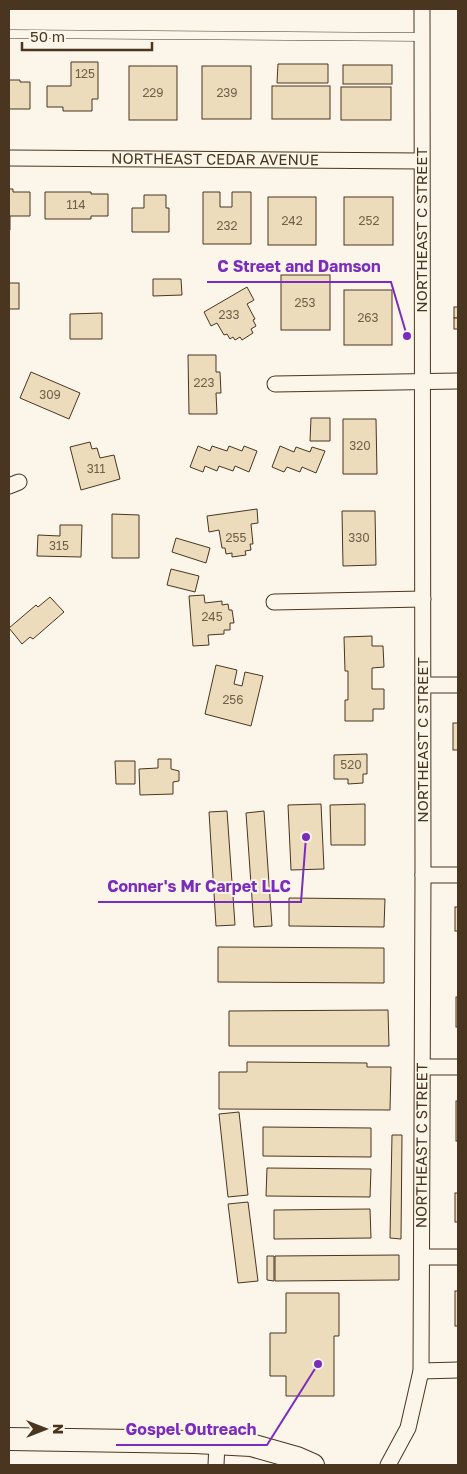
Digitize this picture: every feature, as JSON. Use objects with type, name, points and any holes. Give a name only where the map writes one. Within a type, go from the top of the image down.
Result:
[{"type":"main road","points":[[9,1439],[250,1445],[297,1458],[313,1465]]},
{"type":"street","name":"NORTHEAST C STREET","points":[[388,1465],[408,1428],[421,1371],[423,1067],[422,9]]},
{"type":"street","name":"NORTHEAST CEDAR AVENUE","points":[[9,158],[421,161]]},
{"type":"street","points":[[275,384],[423,380],[458,381]]},
{"type":"street","points":[[274,602],[423,599]]},
{"type":"street","points":[[423,685],[458,685]]},
{"type":"street","points":[[423,875],[458,875]]},
{"type":"street","points":[[423,1067],[458,1067]]},
{"type":"street","points":[[422,1257],[458,1257]]},
{"type":"street","points":[[421,1371],[458,1370]]},
{"type":"street","points":[[216,1465],[217,1443]]},
{"type":"lane","points":[[9,34],[422,37]]},
{"type":"building","points":[[71,62],[98,62],[98,99],[92,99],[92,111],[63,111],[63,107],[47,107],[47,86],[71,86]]},
{"type":"building","points":[[278,64],[328,64],[328,83],[277,83]]},
{"type":"building","points":[[343,65],[392,65],[392,84],[343,84]]},
{"type":"building","points":[[129,66],[177,66],[177,120],[129,120]]},
{"type":"building","points":[[202,66],[251,66],[251,119],[202,119]]},
{"type":"building","points":[[9,80],[30,82],[30,109],[9,109]]},
{"type":"building","points":[[272,86],[330,86],[330,119],[272,119]]},
{"type":"building","points":[[341,87],[391,87],[391,120],[341,120]]},
{"type":"building","points":[[9,189],[13,189],[13,192],[30,192],[30,216],[10,216],[10,230],[9,230]]},
{"type":"building","points":[[45,192],[108,194],[108,216],[91,216],[91,219],[45,219]]},
{"type":"building","points":[[203,192],[220,192],[220,207],[232,207],[232,192],[251,192],[251,244],[203,244]]},
{"type":"building","points":[[144,195],[166,195],[166,208],[169,208],[169,232],[132,232],[132,208],[144,208]]},
{"type":"building","points":[[268,197],[316,197],[316,245],[268,245]]},
{"type":"building","points":[[344,197],[393,197],[393,245],[344,245]]},
{"type":"building","points":[[281,275],[330,275],[330,330],[281,330]]},
{"type":"building","points":[[153,279],[181,279],[182,295],[153,296]]},
{"type":"building","points":[[9,283],[19,283],[19,309],[9,309]]},
{"type":"building","points":[[247,287],[254,300],[247,304],[255,319],[253,320],[256,326],[251,329],[253,333],[242,340],[240,337],[235,340],[233,337],[230,339],[227,334],[224,335],[217,323],[211,326],[204,312]]},
{"type":"building","points":[[344,290],[392,290],[392,345],[344,345]]},
{"type":"building","points":[[454,307],[458,307],[458,318],[454,318]]},
{"type":"building","points":[[102,313],[102,339],[70,339],[70,314]]},
{"type":"building","points":[[454,318],[458,318],[458,329],[454,329]]},
{"type":"building","points":[[188,355],[216,355],[216,372],[220,372],[221,393],[216,393],[217,414],[189,414]]},
{"type":"building","points":[[31,372],[80,393],[69,419],[20,398]]},
{"type":"building","points":[[311,418],[330,418],[330,441],[310,441]]},
{"type":"building","points":[[343,419],[376,419],[377,474],[343,474]]},
{"type":"building","points":[[90,442],[92,449],[97,448],[100,458],[114,455],[120,479],[81,490],[70,447]]},
{"type":"building","points":[[198,446],[210,451],[212,446],[227,451],[229,446],[242,451],[244,446],[257,451],[249,472],[235,466],[233,471],[219,466],[217,471],[205,466],[203,472],[190,467]]},
{"type":"building","points":[[280,446],[294,452],[296,447],[310,452],[312,447],[325,451],[316,473],[302,467],[300,472],[287,467],[284,472],[272,467]]},
{"type":"building","points":[[257,509],[258,523],[251,524],[253,544],[250,544],[251,550],[245,551],[246,555],[232,557],[232,553],[226,554],[225,548],[222,548],[219,530],[209,532],[207,516]]},
{"type":"building","points":[[342,511],[375,511],[376,565],[343,566]]},
{"type":"building","points":[[112,514],[139,515],[139,558],[112,558]]},
{"type":"building","points":[[60,525],[82,525],[81,557],[37,556],[38,535],[60,536]]},
{"type":"building","points":[[176,538],[210,548],[206,563],[172,552]]},
{"type":"building","points":[[171,569],[199,576],[195,592],[167,585]]},
{"type":"building","points":[[204,595],[205,603],[222,601],[222,605],[228,604],[229,610],[232,610],[234,623],[230,623],[230,630],[224,630],[224,634],[208,635],[209,645],[193,646],[189,596]]},
{"type":"building","points":[[50,597],[64,612],[33,639],[30,637],[22,644],[9,628],[36,605],[38,607]]},
{"type":"building","points":[[372,636],[372,646],[383,646],[384,667],[372,668],[372,689],[384,689],[384,709],[373,709],[373,721],[345,721],[345,700],[348,700],[348,671],[345,671],[344,637]]},
{"type":"building","points":[[216,665],[237,670],[234,684],[242,686],[245,672],[263,676],[251,726],[205,714]]},
{"type":"building","points":[[453,723],[458,723],[458,750],[453,750]]},
{"type":"building","points":[[367,754],[367,774],[363,774],[363,783],[348,784],[348,779],[334,779],[334,755]]},
{"type":"building","points":[[158,759],[171,759],[171,769],[179,771],[179,781],[173,782],[173,794],[140,795],[139,769],[158,768]]},
{"type":"building","points":[[115,761],[135,761],[135,784],[116,784]]},
{"type":"building","points":[[321,804],[324,869],[291,870],[288,805]]},
{"type":"building","points":[[365,804],[365,845],[331,845],[330,805]]},
{"type":"building","points":[[227,811],[235,925],[216,926],[209,812]]},
{"type":"building","points":[[264,811],[272,926],[254,927],[246,813]]},
{"type":"building","points":[[289,898],[385,899],[384,927],[289,926]]},
{"type":"building","points":[[455,907],[458,907],[458,931],[455,931]]},
{"type":"building","points":[[218,947],[384,948],[384,983],[218,982]]},
{"type":"building","points":[[456,997],[458,997],[458,1027],[456,1027]]},
{"type":"building","points":[[388,1010],[389,1046],[229,1046],[229,1011]]},
{"type":"building","points":[[247,1062],[367,1063],[367,1067],[391,1067],[390,1110],[219,1109],[219,1072],[247,1072]]},
{"type":"building","points":[[456,1101],[458,1101],[458,1141],[456,1141]]},
{"type":"building","points":[[239,1112],[248,1195],[228,1197],[219,1114]]},
{"type":"building","points":[[263,1127],[371,1128],[371,1157],[263,1156]]},
{"type":"building","points":[[392,1135],[402,1135],[401,1239],[390,1238]]},
{"type":"building","points":[[267,1168],[371,1169],[370,1197],[266,1196]]},
{"type":"building","points":[[455,1193],[458,1193],[458,1222],[455,1222]]},
{"type":"building","points":[[248,1202],[258,1281],[238,1283],[228,1204]]},
{"type":"building","points":[[370,1209],[371,1238],[274,1239],[274,1210]]},
{"type":"building","points":[[399,1255],[399,1280],[275,1281],[275,1256]]},
{"type":"building","points":[[267,1256],[274,1256],[274,1281],[267,1280]]},
{"type":"building","points":[[455,1291],[458,1291],[458,1326],[455,1326]]},
{"type":"building","points":[[286,1293],[339,1293],[339,1336],[334,1336],[334,1396],[286,1396],[286,1376],[270,1376],[270,1333],[286,1333]]},
{"type":"place","name":"C Street and Damson","points":[[407,336]]},
{"type":"place","name":"Conner's Mr Carpet LLC","points":[[306,837]]},
{"type":"place","name":"Gospel Outreach","points":[[318,1364]]}]
